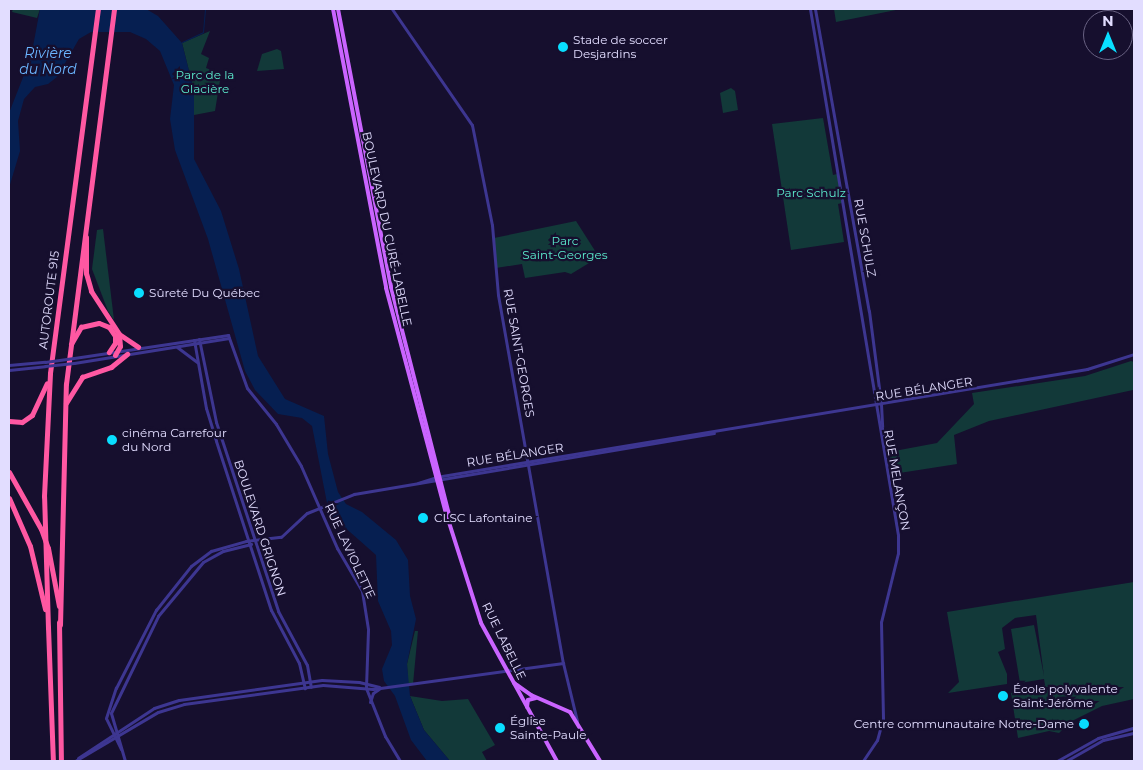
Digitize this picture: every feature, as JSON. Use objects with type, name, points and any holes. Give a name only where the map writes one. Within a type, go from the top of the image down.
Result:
[{"type":"highway","name":"AUTOROUTE 915","points":[[48,628],[44,496],[50,373],[98,9]]},
{"type":"highway","name":"AUTOROUTE 915","points":[[60,625],[63,587],[64,405],[87,206],[114,9]]},
{"type":"highway","points":[[87,206],[87,280],[100,308],[119,334],[138,347]]},
{"type":"highway","points":[[69,349],[80,329],[97,322],[107,326],[114,334],[115,344],[110,352]]},
{"type":"highway","points":[[117,353],[119,334]]},
{"type":"highway","points":[[64,405],[82,377],[111,367],[127,354]]},
{"type":"highway","points":[[9,422],[24,421],[36,411],[50,373]]},
{"type":"highway","points":[[9,472],[41,529],[48,548],[57,588],[60,625],[62,761]]},
{"type":"highway","points":[[9,498],[32,552],[48,628],[53,761]]},
{"type":"main road","name":"BOULEVARD DU CURÉ-LABELLE","points":[[333,9],[391,287],[438,479]]},
{"type":"main road","name":"BOULEVARD DU CURÉ-LABELLE","points":[[338,9],[348,74]]},
{"type":"main road","name":"RUE LABELLE","points":[[438,479],[475,608],[507,673],[557,761]]},
{"type":"main road","name":"RUE SAINT-GEORGES","points":[[511,680],[538,698],[565,708],[577,722],[600,761]]},
{"type":"main road","points":[[527,707],[528,700],[538,698]]},
{"type":"street","name":"RUE SAINT-GEORGES","points":[[392,9],[472,125],[492,225],[498,295],[563,663],[577,722]]},
{"type":"street","name":"RUE SCHULZ","points":[[810,9],[851,242],[876,405]]},
{"type":"street","name":"RUE SCHULZ","points":[[815,9],[856,241],[881,404],[883,441]]},
{"type":"street","points":[[831,130],[836,129]]},
{"type":"street","points":[[851,242],[856,241]]},
{"type":"street","name":"RUE LAVIOLETTE","points":[[199,341],[228,337],[247,388],[279,428],[320,508],[337,548],[366,602],[368,630],[365,686],[370,702],[400,761]]},
{"type":"street","points":[[9,365],[45,362],[110,352],[127,354],[176,347],[199,341]]},
{"type":"street","name":"BOULEVARD GRIGNON","points":[[199,341],[212,411],[278,611],[304,658],[311,687]]},
{"type":"street","points":[[9,370],[74,363],[138,347],[194,342]]},
{"type":"street","name":"BOULEVARD GRIGNON","points":[[194,342],[206,410],[250,542],[270,610],[299,663],[304,688]]},
{"type":"street","points":[[176,347],[197,362]]},
{"type":"street","name":"RUE BÉLANGER","points":[[125,761],[115,736],[111,713],[161,611],[203,562],[223,551],[250,542],[285,535],[304,516],[325,505],[345,497],[438,479],[1087,370],[1134,354]]},
{"type":"street","name":"RUE MELANÇON","points":[[863,761],[878,740],[884,718],[881,622],[898,544],[876,405]]},
{"type":"street","points":[[115,736],[154,708],[179,700],[304,682],[383,688],[507,673],[563,663]]},
{"type":"street","points":[[75,761],[158,712],[176,706],[311,687],[365,686]]},
{"type":"street","points":[[370,702],[373,693],[383,688]]},
{"type":"street","points":[[1057,761],[1103,738],[1134,728]]},
{"type":"street","points":[[1066,761],[1103,738],[1134,733]]},
{"type":"green space","points":[[13,9],[40,9],[37,18],[12,12]]},
{"type":"green space","points":[[834,9],[901,9],[836,22]]},
{"type":"green space","name":"Parc de la Glacière","points":[[210,31],[201,54],[209,58],[206,68],[221,74],[215,111],[194,115],[194,91],[182,43]]},
{"type":"green space","points":[[277,49],[281,51],[284,69],[257,71],[262,54]]},
{"type":"green space","points":[[731,88],[735,91],[738,110],[723,113],[720,93]]},
{"type":"green space","name":"Parc Schulz","points":[[823,118],[833,175],[837,174],[842,203],[838,204],[844,242],[791,250],[772,124]]},
{"type":"green space","name":"Parc Saint-Georges","points":[[576,221],[599,257],[571,274],[565,272],[525,278],[522,264],[496,268],[494,238]]},
{"type":"green space","points":[[103,229],[114,320],[108,311],[92,269],[97,230]]},
{"type":"green space","points":[[1131,361],[1134,362],[1134,392],[1133,390],[989,421],[954,435],[957,464],[893,474],[889,452],[937,443],[974,404],[972,393],[1085,376]]},
{"type":"green space","points":[[1134,582],[1134,699],[1102,706],[1070,722],[1059,733],[1049,731],[1018,738],[1011,693],[1045,685],[1044,679],[1020,683],[1011,629],[1034,625],[1044,676],[1036,615],[1015,618],[1002,628],[1005,649],[998,652],[1007,674],[1007,684],[948,693],[959,682],[947,612]]},
{"type":"green space","points":[[415,631],[418,631],[413,684],[408,685],[407,664]]},
{"type":"green space","points":[[410,696],[442,701],[468,699],[495,745],[482,752],[487,761],[450,761],[424,730]]},
{"type":"water","name":"Rivière du Nord","points":[[40,9],[146,9],[158,16],[182,43],[194,91],[194,159],[221,211],[239,269],[258,356],[285,399],[324,416],[328,454],[338,492],[346,504],[362,512],[396,540],[408,560],[410,596],[416,619],[407,664],[410,696],[424,730],[450,761],[427,761],[411,740],[395,696],[384,681],[382,669],[392,645],[391,631],[378,601],[376,555],[333,517],[328,508],[312,426],[302,418],[278,414],[255,390],[245,371],[208,239],[175,150],[170,119],[174,85],[160,51],[146,39],[130,32],[91,32],[79,39],[57,77],[48,84],[35,87],[24,99],[18,121],[20,151],[9,188],[9,113],[31,57]]},
{"type":"waterway","points":[[182,42],[203,32],[205,9]]},
{"type":"place","name":"Stade de soccer Desjardins","points":[[563,47]]},
{"type":"place","name":"Sûreté Du Québec","points":[[139,293]]},
{"type":"place","name":"cinéma Carrefour du Nord","points":[[112,440]]},
{"type":"place","name":"CLSC Lafontaine","points":[[423,518]]},
{"type":"place","name":"École polyvalente Saint-Jérôme","points":[[1003,696]]},
{"type":"place","name":"Centre communautaire Notre-Dame","points":[[1084,724]]},
{"type":"place","name":"Église Sainte-Paule","points":[[500,728]]}]
